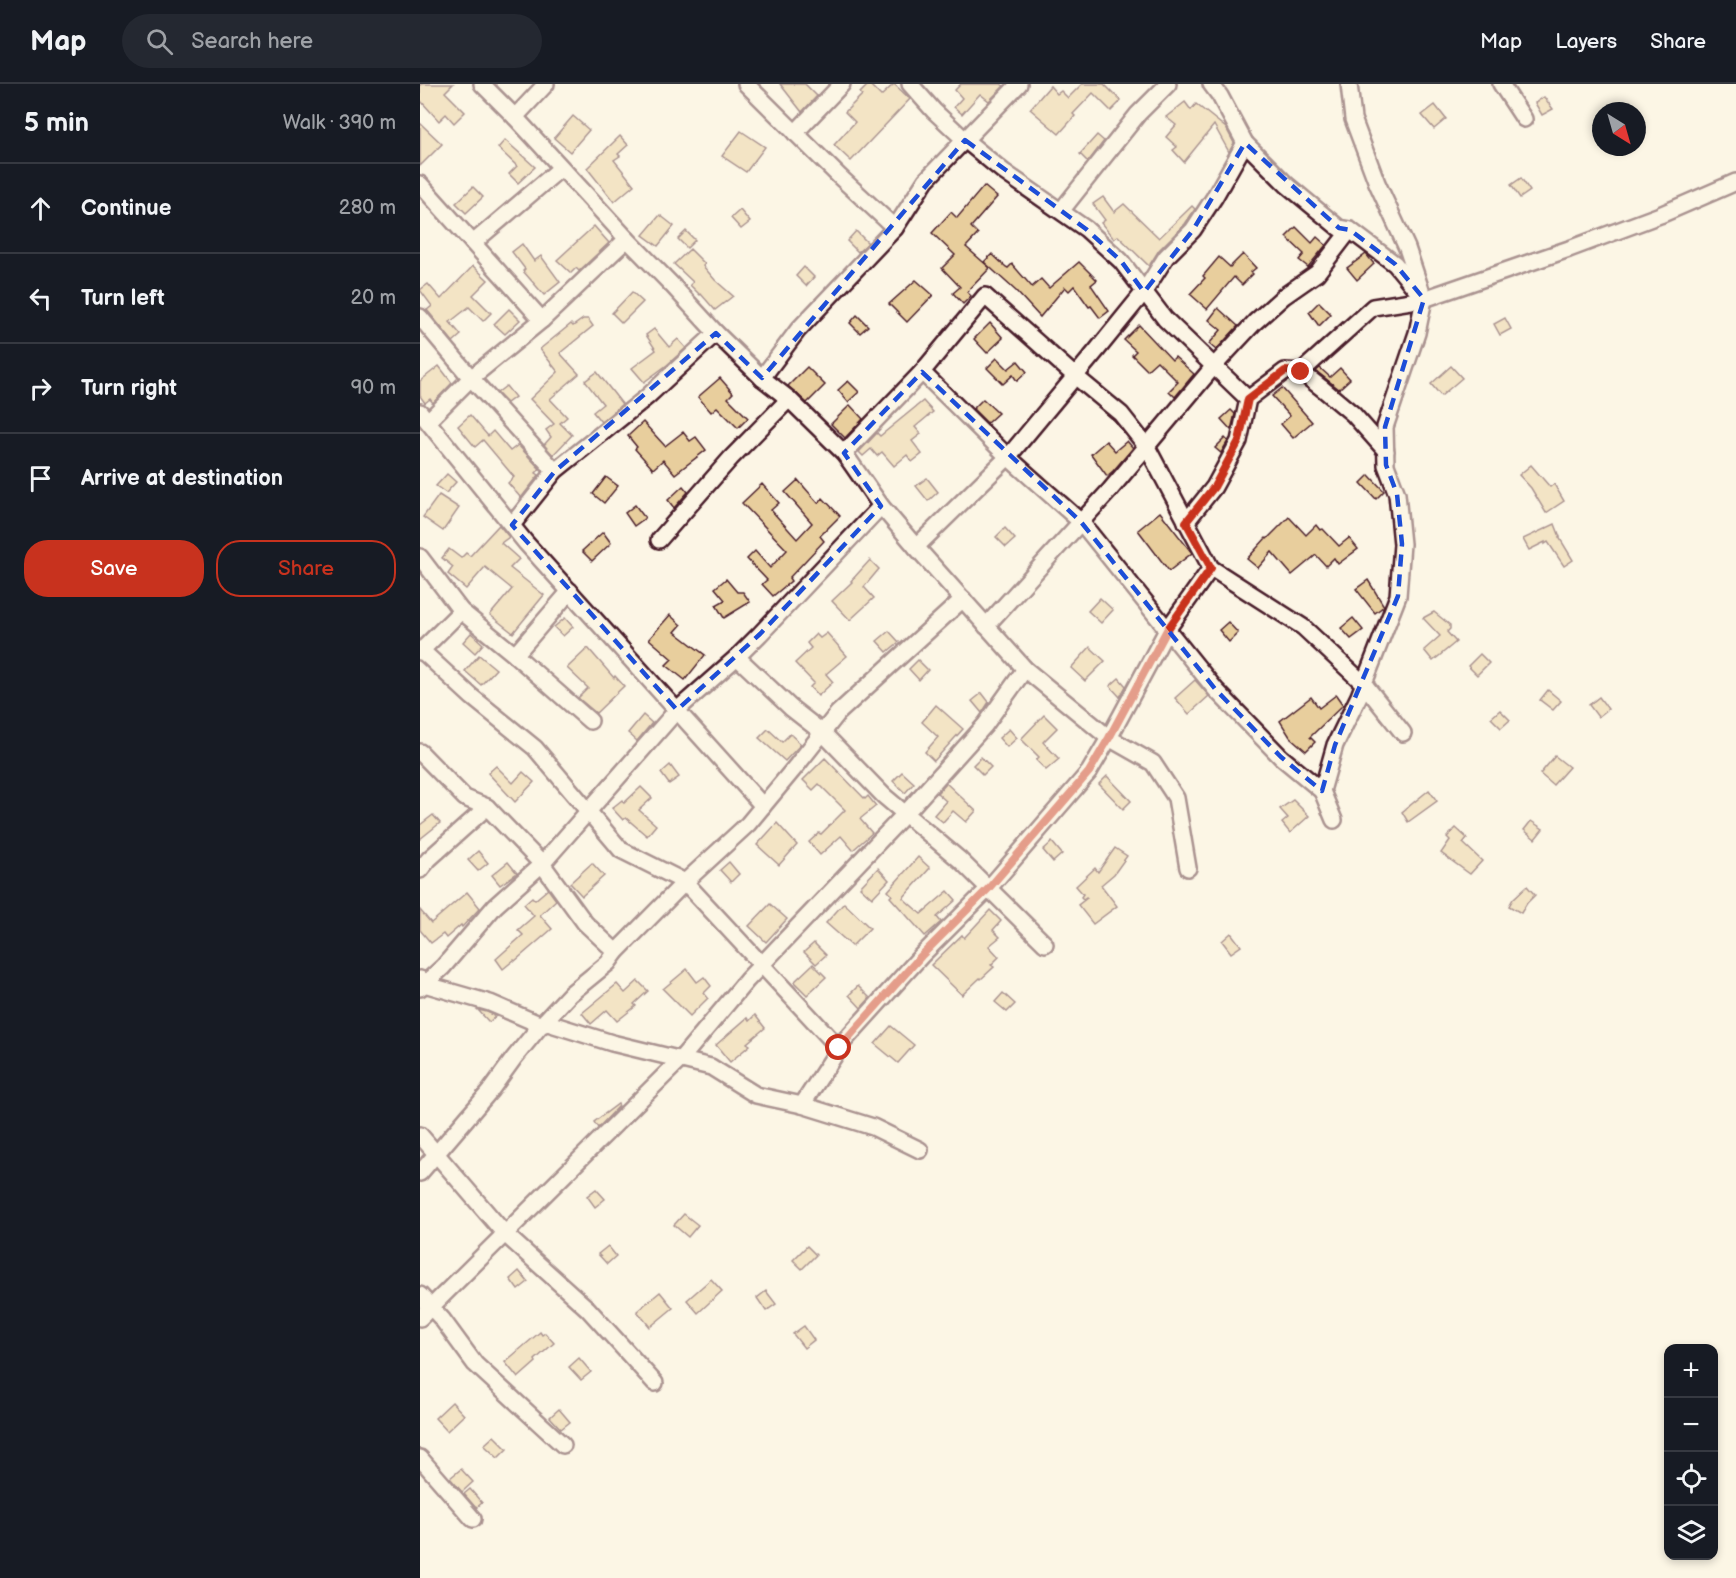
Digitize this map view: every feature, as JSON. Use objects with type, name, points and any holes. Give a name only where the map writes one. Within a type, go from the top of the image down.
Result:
[{"type":"street","points":[[482,84],[716,333],[844,453],[881,506],[915,547],[1025,669],[1109,738],[1153,763],[1176,798],[1188,868]]},
{"type":"street","points":[[515,117],[546,84]]},
{"type":"street","points":[[746,84],[895,228]]},
{"type":"street","points":[[795,133],[842,84]]},
{"type":"street","points":[[910,84],[965,140],[1004,172],[1086,229],[1121,261],[1165,319],[1248,399]]},
{"type":"street","points":[[762,378],[798,330],[895,228],[926,180],[1019,84]]},
{"type":"street","points":[[1061,211],[1138,114],[1168,84]]},
{"type":"street","points":[[1211,84],[1220,96],[1245,143],[1287,184],[1339,228],[1350,230],[1395,264],[1424,299]]},
{"type":"street","points":[[1322,791],[1335,745],[1364,684],[1398,596],[1402,544],[1397,494],[1386,465],[1385,427],[1417,333],[1424,299],[1407,248],[1377,183],[1353,119],[1349,84]]},
{"type":"street","points":[[1501,84],[1524,119]]},
{"type":"street","points":[[915,547],[1008,457],[1144,292],[1166,257],[1198,222],[1245,143]]},
{"type":"street","points":[[473,243],[561,168]]},
{"type":"street","points":[[1301,372],[1373,307],[1424,299],[1660,215],[1736,182]]},
{"type":"street","points":[[420,184],[542,320]]},
{"type":"street","points":[[986,626],[1147,447],[1214,366],[1277,302],[1317,273],[1350,230]]},
{"type":"street","points":[[627,239],[542,320],[424,416],[512,525],[763,806]]},
{"type":"street","points":[[844,453],[922,372],[985,297],[1122,414],[1147,447],[1211,568],[1303,627],[1364,684],[1403,734]]},
{"type":"street","points":[[420,317],[471,378],[555,471]]},
{"type":"street","points":[[512,525],[555,471],[647,397],[716,333]]},
{"type":"street","points":[[1186,522],[1214,487],[1239,441],[1248,399],[1285,371],[1301,372],[1353,414],[1386,452]]},
{"type":"street","points":[[922,372],[1008,457],[1081,522],[1216,690],[1281,757],[1322,791],[1334,820]]},
{"type":"street","points":[[659,540],[730,458],[789,399]]},
{"type":"street","points":[[421,984],[443,967],[495,906],[542,864],[677,710],[737,657],[881,506]]},
{"type":"street","points":[[420,557],[461,611],[590,721]]},
{"type":"street","points":[[802,1105],[839,1048],[921,956],[989,888],[1089,772],[1167,630],[1211,568]]},
{"type":"street","points":[[515,655],[570,591]]},
{"type":"street","points":[[420,1173],[490,1091],[541,1025],[570,994],[608,963],[685,882],[748,824],[838,713],[963,599]]},
{"type":"street","points":[[461,611],[421,651],[472,697],[535,748],[621,850],[685,882],[839,1048]]},
{"type":"street","points":[[737,657],[790,708],[823,733],[884,795],[960,860],[1046,944]]},
{"type":"street","points":[[426,1312],[681,1060],[747,980],[905,814],[985,725],[1025,669]]},
{"type":"street","points":[[420,752],[465,798],[487,807],[542,864],[585,923],[616,952]]},
{"type":"street","points":[[420,870],[429,859],[487,807]]},
{"type":"street","points":[[421,984],[490,1003],[541,1025],[548,1023],[612,1043],[711,1067],[756,1095],[802,1105],[873,1127],[920,1150]]},
{"type":"street","points":[[420,1135],[505,1234],[588,1309],[655,1383]]},
{"type":"street","points":[[420,1295],[426,1312],[442,1319],[475,1364],[563,1445]]},
{"type":"street","points":[[420,1458],[473,1519]]},
{"type":"highlighted area","points":[[965,140],[1086,229],[1121,261],[1144,292],[1193,230],[1245,143],[1339,228],[1350,230],[1395,264],[1424,299],[1385,427],[1386,465],[1397,494],[1402,544],[1398,596],[1335,745],[1322,791],[1281,757],[1216,690],[1081,522],[922,372],[844,453],[881,506],[760,634],[677,710],[512,525],[555,471],[716,333],[762,378]]},
{"type":"building","points":[[420,84],[453,84],[445,92],[465,112],[454,123],[446,114],[439,121],[420,100]]},
{"type":"building","points":[[780,84],[805,84],[817,96],[802,112]]},
{"type":"building","points":[[869,84],[881,96],[894,84],[910,99],[851,161],[834,145],[855,122],[845,112],[862,95],[860,93]]},
{"type":"building","points":[[961,84],[1001,84],[1004,86],[989,101],[980,94],[962,114],[954,107],[962,98],[955,90]]},
{"type":"building","points":[[1082,84],[1104,84],[1121,101],[1111,111],[1093,93],[1073,114],[1075,116],[1059,134],[1030,109],[1050,86],[1057,94],[1061,91],[1068,98]]},
{"type":"building","points":[[1544,97],[1553,109],[1542,115],[1535,103]]},
{"type":"building","points":[[1185,102],[1191,110],[1196,104],[1226,128],[1234,143],[1229,152],[1214,125],[1184,162],[1173,150],[1177,147],[1166,137],[1176,125],[1166,117]]},
{"type":"building","points":[[1435,105],[1446,119],[1434,129],[1422,115]]},
{"type":"building","points":[[573,116],[589,130],[570,152],[554,138]]},
{"type":"building","points":[[420,123],[442,144],[420,166]]},
{"type":"building","points":[[741,131],[765,147],[746,172],[722,156]]},
{"type":"building","points":[[1097,135],[1104,141],[1088,162],[1080,154]]},
{"type":"building","points":[[620,136],[628,145],[614,160],[634,185],[614,202],[587,168]]},
{"type":"building","points":[[505,140],[535,167],[518,183],[509,174],[517,166],[498,148]]},
{"type":"building","points":[[1521,178],[1530,191],[1520,198],[1511,185]]},
{"type":"building","points":[[984,186],[997,197],[971,227],[978,234],[966,247],[990,268],[967,292],[971,296],[963,304],[953,293],[960,287],[942,268],[955,255],[932,233],[951,212],[957,218]]},
{"type":"building","points":[[473,187],[483,197],[466,213],[456,203]]},
{"type":"building","points":[[1103,197],[1114,212],[1124,204],[1159,238],[1192,206],[1195,209],[1185,224],[1159,250],[1149,266],[1118,236],[1114,239],[1101,223],[1105,220],[1093,204]]},
{"type":"building","points":[[740,210],[750,222],[741,229],[731,218]]},
{"type":"building","points":[[660,215],[674,226],[658,246],[643,235]]},
{"type":"building","points":[[594,226],[609,243],[579,271],[576,268],[571,273],[557,260]]},
{"type":"building","points":[[1296,227],[1312,243],[1317,237],[1326,245],[1308,267],[1299,260],[1304,254],[1286,237]]},
{"type":"building","points":[[686,231],[695,240],[687,248],[678,239]]},
{"type":"building","points":[[856,231],[868,243],[858,252],[847,241]]},
{"type":"building","points":[[522,244],[534,261],[541,256],[560,282],[544,295],[523,271],[525,269],[512,252]]},
{"type":"building","points":[[690,249],[705,264],[703,266],[715,280],[733,296],[715,310],[690,285],[693,282],[674,264]]},
{"type":"building","points":[[992,254],[1008,268],[1012,264],[1032,287],[1041,279],[1049,288],[1079,262],[1097,280],[1091,285],[1109,311],[1100,318],[1074,286],[1069,291],[1065,287],[1040,317],[984,262]]},
{"type":"building","points":[[1243,254],[1256,268],[1242,285],[1234,277],[1207,309],[1190,294],[1205,278],[1203,276],[1219,257],[1230,267]]},
{"type":"building","points":[[1366,254],[1374,264],[1357,280],[1347,268]]},
{"type":"building","points":[[473,266],[488,280],[473,295],[491,313],[483,321],[469,307],[450,322],[461,335],[453,342],[427,310],[432,306],[420,290],[428,284],[441,299]]},
{"type":"building","points":[[804,267],[814,277],[806,286],[796,276]]},
{"type":"building","points":[[916,280],[933,295],[907,322],[889,304]]},
{"type":"building","points":[[632,292],[643,302],[622,323],[612,313]]},
{"type":"building","points":[[1319,302],[1331,314],[1319,326],[1309,312]]},
{"type":"building","points":[[1218,308],[1238,326],[1216,350],[1209,344],[1221,330],[1209,320]]},
{"type":"building","points":[[509,309],[520,320],[505,334],[494,324]]},
{"type":"building","points":[[857,315],[868,326],[860,333],[850,323]]},
{"type":"building","points":[[1505,318],[1511,329],[1500,335],[1494,324]]},
{"type":"building","points":[[583,319],[588,319],[593,326],[560,353],[579,374],[550,399],[567,417],[560,423],[572,435],[553,455],[544,445],[551,437],[546,430],[554,424],[530,399],[558,372],[540,349],[571,324],[573,326]]},
{"type":"building","points":[[990,323],[1003,338],[987,353],[974,339]]},
{"type":"building","points":[[1139,325],[1172,360],[1175,357],[1194,374],[1175,397],[1169,391],[1178,382],[1157,361],[1147,370],[1132,355],[1136,351],[1124,340]]},
{"type":"building","points":[[654,329],[669,347],[678,339],[686,348],[644,382],[632,368],[656,350],[646,335]]},
{"type":"building","points":[[997,358],[1008,369],[1018,361],[1027,372],[1017,381],[1013,375],[1003,384],[987,368]]},
{"type":"building","points":[[439,366],[452,383],[433,403],[430,399],[425,403],[420,396],[420,381]]},
{"type":"building","points":[[1451,366],[1462,378],[1441,396],[1431,384]]},
{"type":"building","points":[[807,367],[825,385],[807,403],[788,386]]},
{"type":"building","points":[[1320,368],[1330,377],[1340,368],[1350,379],[1339,389],[1316,371]]},
{"type":"building","points":[[597,372],[622,404],[601,422],[593,412],[603,404],[585,381]]},
{"type":"building","points":[[720,378],[733,393],[728,398],[748,418],[738,428],[717,407],[711,412],[698,397]]},
{"type":"building","points":[[848,381],[859,392],[848,402],[838,390]]},
{"type":"building","points":[[506,386],[515,397],[507,403],[497,393]]},
{"type":"building","points":[[1282,388],[1312,422],[1293,438],[1281,424],[1290,416],[1272,396]]},
{"type":"building","points":[[983,399],[998,413],[987,423],[973,409]]},
{"type":"building","points":[[923,401],[933,412],[915,427],[921,434],[912,441],[922,454],[912,462],[907,455],[894,466],[882,452],[877,456],[871,449],[863,456],[859,452],[877,433],[880,436]]},
{"type":"building","points":[[850,405],[863,419],[845,438],[831,424]]},
{"type":"building","points":[[1231,410],[1235,414],[1231,430],[1221,419]]},
{"type":"building","points":[[470,415],[488,436],[493,431],[510,451],[518,445],[540,469],[536,473],[539,475],[521,498],[508,483],[514,477],[483,440],[475,447],[458,426]]},
{"type":"building","points":[[643,422],[665,446],[683,432],[690,441],[696,437],[706,450],[675,474],[663,460],[653,469],[635,449],[637,447],[628,436]]},
{"type":"building","points":[[1225,438],[1228,441],[1221,453],[1215,448]]},
{"type":"building","points":[[1106,441],[1115,451],[1127,441],[1133,448],[1107,476],[1091,454]]},
{"type":"building","points":[[1531,465],[1550,487],[1554,484],[1564,501],[1546,513],[1531,488],[1519,475]]},
{"type":"building","points":[[447,474],[456,482],[446,493],[436,486]]},
{"type":"building","points":[[1369,475],[1384,491],[1376,499],[1361,483]]},
{"type":"building","points":[[606,477],[618,486],[604,503],[593,494]]},
{"type":"building","points":[[927,478],[938,492],[928,501],[916,486]]},
{"type":"building","points":[[798,480],[818,503],[823,498],[840,516],[820,536],[824,541],[789,578],[791,581],[773,596],[762,584],[767,580],[747,559],[755,551],[770,568],[787,550],[742,503],[762,484],[779,503],[771,510],[797,539],[812,523],[785,492]]},
{"type":"building","points":[[683,486],[688,492],[674,508],[668,500]]},
{"type":"building","points":[[439,495],[459,508],[443,531],[423,517]]},
{"type":"building","points":[[635,505],[645,518],[634,526],[625,513]]},
{"type":"building","points":[[1160,512],[1192,553],[1169,571],[1138,530]]},
{"type":"building","points":[[1289,517],[1306,535],[1316,525],[1339,546],[1349,538],[1358,549],[1338,564],[1334,558],[1326,566],[1316,555],[1292,575],[1272,552],[1258,568],[1247,559]]},
{"type":"building","points":[[1555,524],[1559,537],[1573,560],[1564,566],[1548,542],[1529,550],[1523,539]]},
{"type":"building","points":[[499,525],[509,537],[501,543],[519,559],[510,568],[544,595],[513,633],[490,615],[512,589],[485,567],[466,589],[448,574],[453,567],[442,558],[449,549],[461,558],[466,553],[470,556]]},
{"type":"building","points":[[1005,528],[1015,539],[1006,547],[996,537]]},
{"type":"building","points":[[603,532],[611,543],[592,561],[582,551]]},
{"type":"building","points":[[870,560],[879,569],[864,587],[874,598],[850,620],[832,601]]},
{"type":"building","points":[[726,579],[737,592],[743,592],[750,602],[724,618],[716,605],[725,600],[715,588]]},
{"type":"building","points":[[1368,580],[1384,606],[1375,613],[1356,589]]},
{"type":"building","points":[[1100,598],[1113,610],[1101,623],[1088,611]]},
{"type":"building","points":[[1434,612],[1450,625],[1447,632],[1456,642],[1433,661],[1424,650],[1440,636],[1423,618]]},
{"type":"building","points":[[670,615],[681,625],[675,632],[705,655],[685,680],[666,665],[672,659],[649,639]]},
{"type":"building","points":[[565,618],[573,627],[563,636],[554,627]]},
{"type":"building","points":[[1353,618],[1363,630],[1351,639],[1341,628]]},
{"type":"building","points":[[1228,622],[1238,633],[1229,642],[1219,630]]},
{"type":"building","points":[[889,631],[899,642],[887,652],[877,641]]},
{"type":"building","points":[[471,633],[483,644],[475,653],[463,642]]},
{"type":"building","points":[[827,633],[847,656],[826,674],[833,682],[818,696],[810,687],[814,683],[795,663],[811,648],[807,643],[816,634],[820,638]]},
{"type":"building","points":[[1090,647],[1105,661],[1085,681],[1071,668]]},
{"type":"building","points":[[588,648],[624,686],[596,713],[578,698],[588,688],[567,668]]},
{"type":"building","points":[[1480,654],[1489,663],[1477,675],[1468,666]]},
{"type":"building","points":[[479,655],[496,669],[481,685],[465,671]]},
{"type":"building","points":[[918,660],[928,670],[919,680],[909,669]]},
{"type":"building","points":[[1119,678],[1126,686],[1120,697],[1110,686]]},
{"type":"building","points":[[1195,680],[1209,696],[1189,714],[1175,698]]},
{"type":"building","points":[[1548,690],[1561,701],[1553,710],[1540,700]]},
{"type":"building","points":[[982,693],[989,702],[982,713],[972,701]]},
{"type":"building","points":[[1336,695],[1343,705],[1310,737],[1315,742],[1306,751],[1290,737],[1280,721],[1311,697],[1319,708]]},
{"type":"building","points":[[1599,697],[1608,709],[1598,717],[1589,705]]},
{"type":"building","points":[[936,705],[963,729],[934,761],[925,752],[938,737],[922,722]]},
{"type":"building","points":[[1500,710],[1510,720],[1501,728],[1491,718]]},
{"type":"building","points":[[643,715],[652,723],[637,741],[628,733]]},
{"type":"building","points":[[1044,715],[1057,728],[1043,742],[1059,759],[1046,770],[1036,760],[1039,757],[1021,739]]},
{"type":"building","points":[[768,729],[782,742],[790,734],[801,744],[785,761],[759,738]]},
{"type":"building","points":[[1009,729],[1017,738],[1007,747],[999,738]]},
{"type":"building","points":[[1555,756],[1569,767],[1553,785],[1540,774]]},
{"type":"building","points":[[981,757],[991,767],[983,775],[973,765]]},
{"type":"building","points":[[825,758],[865,799],[868,796],[876,806],[860,819],[872,833],[853,850],[841,836],[820,855],[809,842],[819,833],[821,834],[845,810],[819,784],[813,790],[803,780]]},
{"type":"building","points":[[670,765],[679,777],[669,784],[661,773]]},
{"type":"building","points":[[496,766],[513,783],[523,772],[534,782],[515,802],[488,773]]},
{"type":"building","points":[[902,772],[914,783],[905,793],[893,781]]},
{"type":"building","points":[[1107,776],[1131,801],[1123,809],[1099,784]]},
{"type":"building","points":[[946,783],[976,811],[966,822],[953,811],[943,822],[934,815],[946,801],[937,793]]},
{"type":"building","points":[[641,787],[652,798],[639,810],[656,825],[647,836],[626,818],[623,820],[612,808],[622,800],[624,803]]},
{"type":"building","points":[[1429,790],[1437,801],[1408,822],[1402,812]]},
{"type":"building","points":[[1293,800],[1309,816],[1290,833],[1282,823],[1288,818],[1280,809]]},
{"type":"building","points":[[433,815],[440,823],[420,839],[420,825]]},
{"type":"building","points":[[1531,821],[1543,829],[1535,839],[1524,830]]},
{"type":"building","points":[[777,823],[797,845],[779,865],[757,845]]},
{"type":"building","points":[[1456,828],[1467,838],[1463,843],[1482,861],[1470,874],[1441,853],[1450,840],[1447,837]]},
{"type":"building","points":[[1052,842],[1062,854],[1053,862],[1043,850]]},
{"type":"building","points":[[1115,848],[1127,856],[1114,874],[1101,885],[1117,906],[1093,924],[1078,905],[1087,898],[1081,897],[1083,894],[1076,886],[1095,868],[1098,872]]},
{"type":"building","points":[[478,851],[488,863],[478,871],[468,860]]},
{"type":"building","points":[[918,857],[930,868],[903,898],[921,914],[948,891],[956,900],[937,917],[941,922],[925,936],[890,897],[892,895],[888,891]]},
{"type":"building","points":[[508,862],[517,873],[500,885],[492,875]]},
{"type":"building","points":[[729,862],[739,874],[731,882],[720,870]]},
{"type":"building","points":[[592,863],[604,876],[582,896],[570,883]]},
{"type":"building","points":[[878,868],[889,880],[872,898],[860,887]]},
{"type":"building","points":[[1527,886],[1535,895],[1521,913],[1509,906]]},
{"type":"building","points":[[548,889],[556,900],[540,915],[552,929],[503,969],[496,959],[523,935],[518,930],[534,916],[524,904],[532,897],[535,900]]},
{"type":"building","points":[[467,892],[480,908],[462,927],[461,925],[446,938],[443,934],[431,943],[420,930],[420,910],[431,923]]},
{"type":"building","points":[[844,903],[870,928],[852,946],[826,923]]},
{"type":"building","points":[[770,904],[787,919],[766,942],[749,926]]},
{"type":"building","points":[[990,910],[1001,921],[993,930],[1000,937],[989,946],[999,957],[991,965],[994,967],[962,995],[931,965],[962,935],[964,938]]},
{"type":"building","points":[[1231,933],[1241,946],[1231,953],[1222,941]]},
{"type":"building","points":[[814,943],[826,955],[816,964],[804,952]]},
{"type":"building","points":[[813,964],[826,977],[807,995],[794,982]]},
{"type":"building","points":[[687,969],[697,982],[704,977],[711,986],[704,993],[708,998],[690,1016],[663,989]]},
{"type":"building","points":[[638,981],[648,991],[634,1004],[636,1006],[617,1021],[607,1010],[591,1024],[582,1013],[617,984],[625,993]]},
{"type":"building","points":[[858,986],[870,998],[861,1008],[849,995]]},
{"type":"building","points":[[1003,993],[1015,1004],[1007,1012],[995,1002]]},
{"type":"building","points":[[478,1010],[487,1012],[496,1016],[489,1022]]},
{"type":"building","points":[[755,1015],[765,1028],[730,1062],[716,1045],[747,1018],[749,1021]]},
{"type":"building","points":[[891,1026],[914,1045],[898,1063],[875,1044]]},
{"type":"building","points":[[618,1104],[619,1106],[598,1128],[594,1122]]},
{"type":"building","points":[[596,1189],[605,1199],[595,1207],[587,1196]]},
{"type":"building","points":[[684,1214],[698,1225],[688,1237],[674,1225]]},
{"type":"building","points":[[608,1246],[616,1256],[607,1264],[598,1254]]},
{"type":"building","points":[[807,1246],[816,1255],[802,1269],[793,1260]]},
{"type":"building","points":[[519,1271],[528,1282],[518,1290],[510,1279]]},
{"type":"building","points":[[711,1279],[722,1291],[698,1313],[687,1300]]},
{"type":"building","points":[[766,1291],[776,1304],[766,1311],[757,1298]]},
{"type":"building","points":[[660,1292],[673,1308],[650,1327],[637,1311]]},
{"type":"building","points":[[804,1326],[814,1340],[804,1348],[793,1334]]},
{"type":"building","points":[[540,1332],[542,1335],[545,1333],[554,1343],[518,1378],[505,1362]]},
{"type":"building","points":[[579,1358],[591,1372],[581,1380],[569,1367]]},
{"type":"building","points":[[452,1402],[464,1415],[447,1431],[435,1418]]},
{"type":"building","points":[[559,1409],[570,1422],[561,1429],[550,1417]]},
{"type":"building","points":[[494,1436],[507,1449],[498,1458],[484,1445]]},
{"type":"building","points":[[461,1469],[473,1482],[462,1492],[450,1478]]},
{"type":"building","points":[[470,1489],[482,1503],[476,1508],[464,1494]]},
{"type":"route","points":[[839,1048],[921,956],[989,888],[1089,772],[1167,630],[1211,568],[1186,522],[1214,487],[1239,441],[1248,399],[1285,371],[1301,372]]}]
